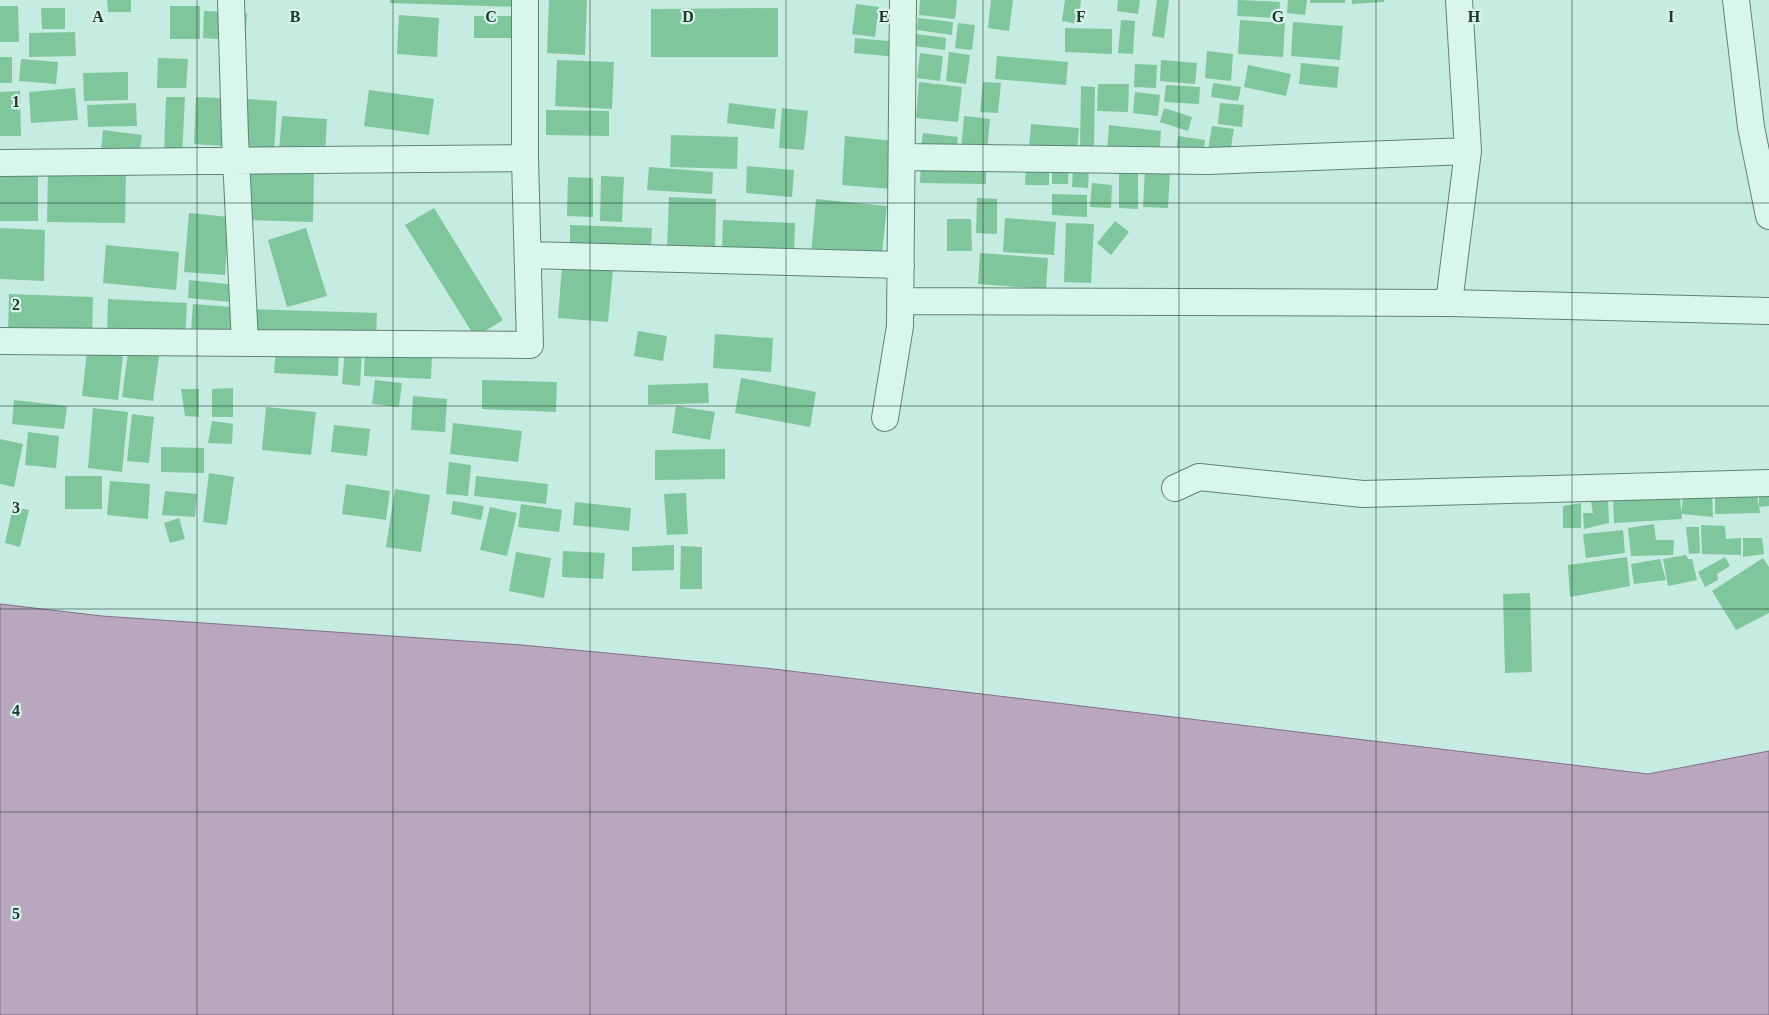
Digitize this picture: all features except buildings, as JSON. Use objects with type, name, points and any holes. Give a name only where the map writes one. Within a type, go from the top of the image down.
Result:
[{"type":"street","points":[[231,0],[244,343]]},
{"type":"street","points":[[0,341],[530,345],[525,158],[525,0]]},
{"type":"street","points":[[885,418],[900,326],[903,0]]},
{"type":"street","points":[[1450,303],[1468,151],[1459,0]]},
{"type":"street","points":[[1736,0],[1751,127],[1769,216]]},
{"type":"street","points":[[902,157],[1208,160],[1468,151]]},
{"type":"street","points":[[0,164],[525,158]]},
{"type":"street","points":[[528,255],[901,265]]},
{"type":"street","points":[[900,301],[1450,303],[1769,311]]},
{"type":"street","points":[[1175,488],[1199,477],[1363,494],[1769,483]]},
{"type":"shaded area","points":[[0,604],[102,616],[522,645],[765,668],[1648,774],[1769,751],[1769,1015],[0,1015]]}]
